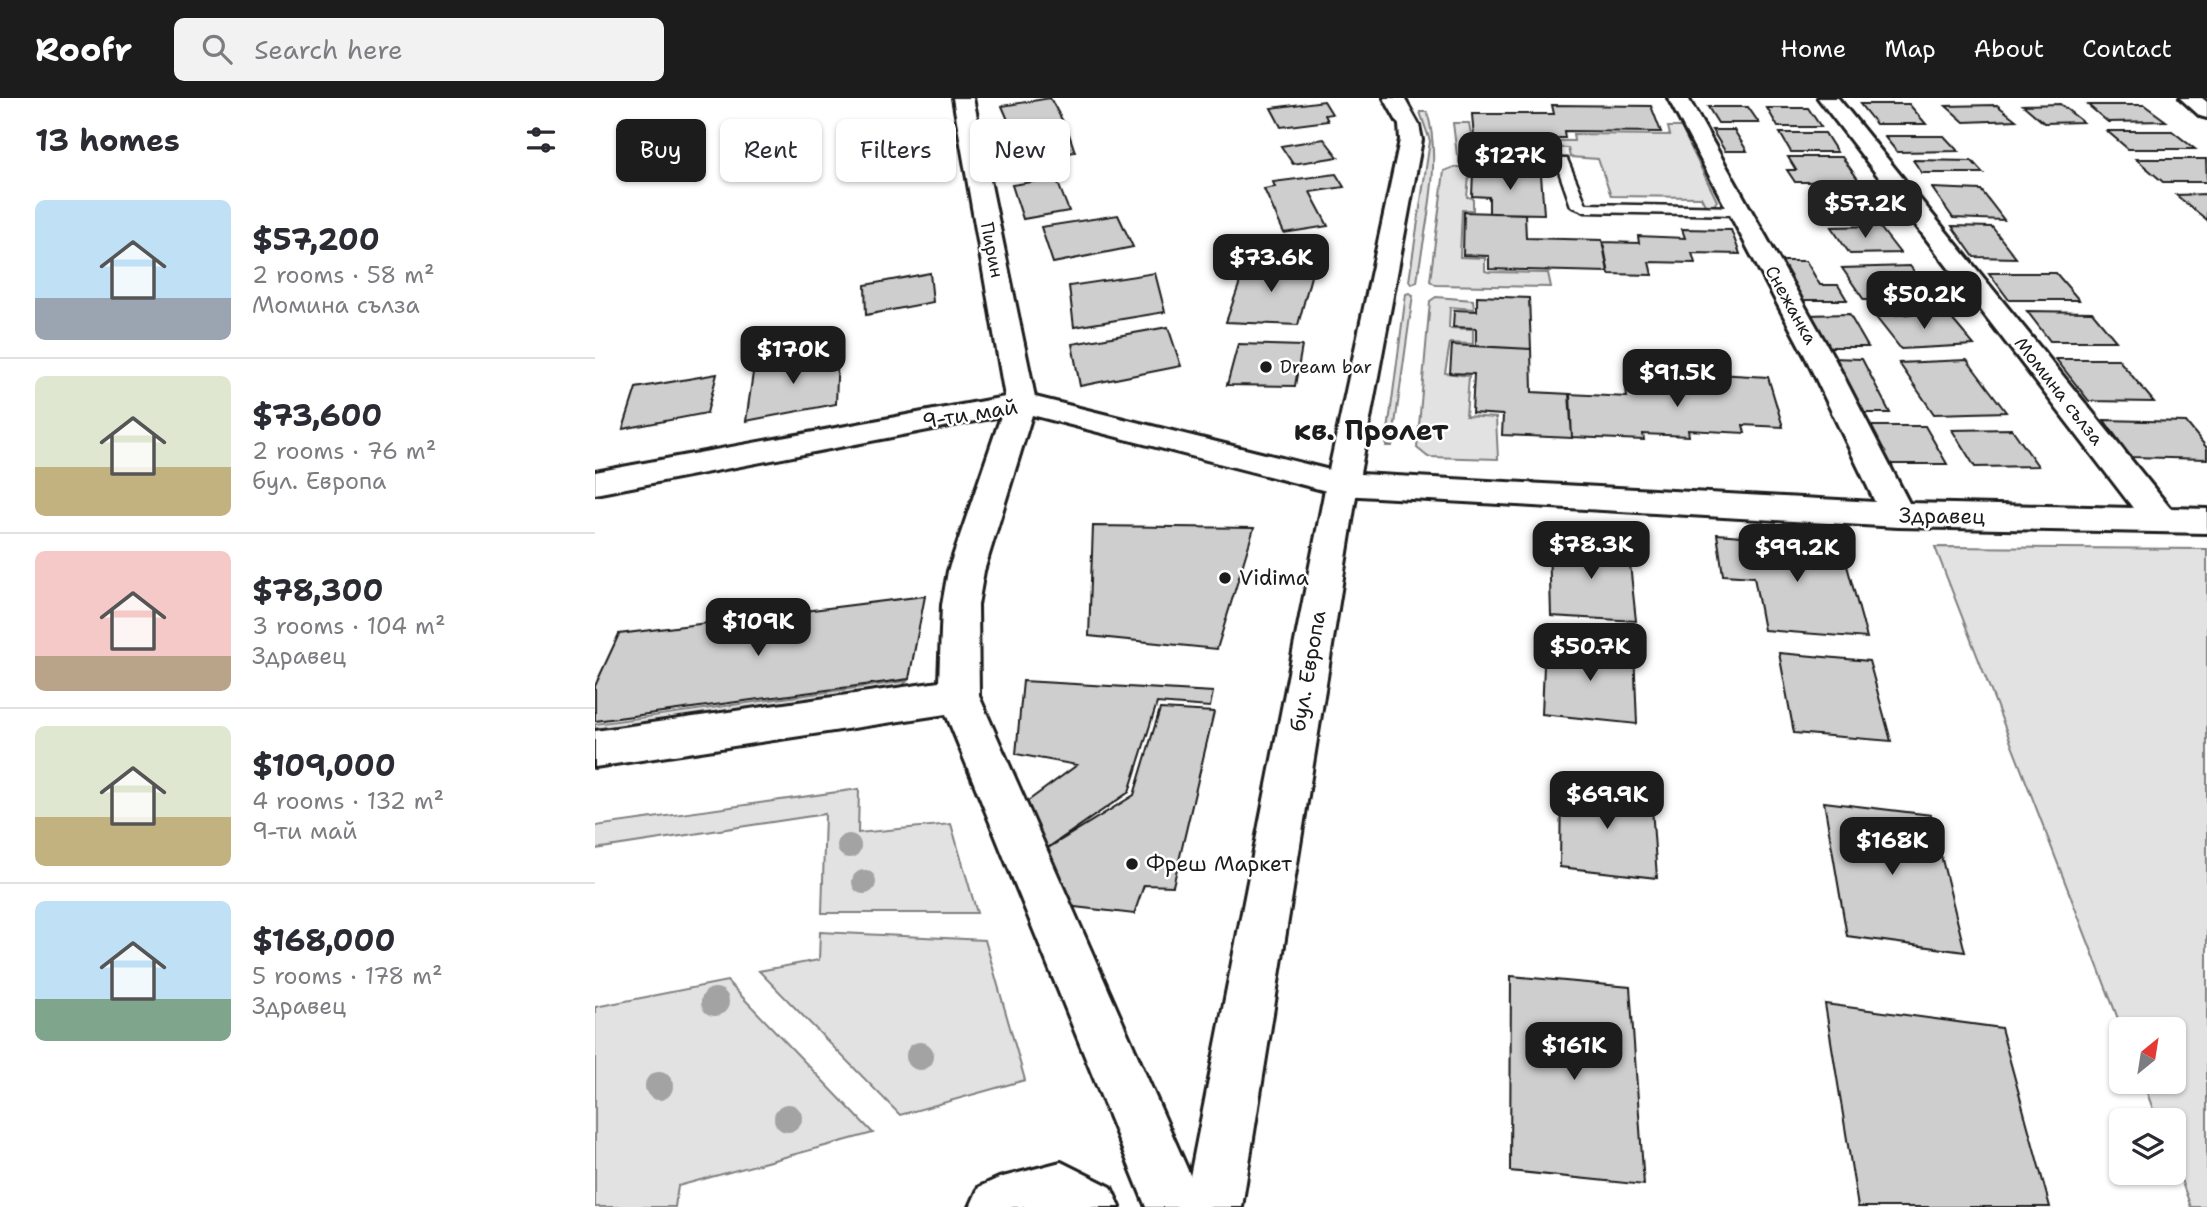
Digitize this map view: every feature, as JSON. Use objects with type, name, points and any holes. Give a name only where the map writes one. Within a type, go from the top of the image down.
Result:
[{"type":"street","name":"Пирин","points":[[963,98],[1021,403]]},
{"type":"street","name":"бул. Европа","points":[[1213,1207],[1342,484],[1411,140],[1409,125],[1394,98]]},
{"type":"street","name":"Снежанка","points":[[1678,98],[1818,356],[1898,515]]},
{"type":"street","name":"Момина сълза","points":[[1828,98],[2161,520]]},
{"type":"street","points":[[2190,98],[2207,112]]},
{"type":"street","name":"9-ти май","points":[[595,483],[1021,403],[1342,484]]},
{"type":"street","points":[[1021,403],[966,571],[960,606],[960,696],[1175,1207]]},
{"type":"street","name":"Здравец","points":[[1342,484],[1898,515],[2207,521]]},
{"type":"street","points":[[595,749],[960,696]]},
{"type":"street","points":[[999,1207],[1061,1190],[1091,1207]]},
{"type":"lane","points":[[1466,160],[1562,162],[1578,206],[1585,208],[1739,211]]},
{"type":"shaded area","points":[[1420,112],[1427,112],[1433,152],[1433,174],[1417,282],[1411,284],[1409,281],[1430,141]]},
{"type":"shaded area","points":[[1453,123],[1469,123],[1472,140],[1574,141],[1573,134],[1670,135],[1668,127],[1681,127],[1717,201],[1714,205],[1705,205],[1701,197],[1611,196],[1598,159],[1570,157],[1568,148],[1496,146],[1497,157],[1457,155]]},
{"type":"shaded area","points":[[1454,167],[1470,167],[1467,197],[1473,198],[1473,210],[1462,210],[1460,257],[1485,258],[1485,271],[1489,272],[1548,273],[1551,287],[1436,285],[1430,281],[1444,171]]},
{"type":"shaded area","points":[[1406,294],[1413,295],[1392,446],[1386,446]]},
{"type":"shaded area","points":[[1436,297],[1473,300],[1474,309],[1450,307],[1449,328],[1473,329],[1473,344],[1450,343],[1445,373],[1469,376],[1466,416],[1496,418],[1498,459],[1428,457],[1417,448],[1430,301]]},
{"type":"shaded area","points":[[1935,547],[2207,549],[2207,1207],[2191,1207],[2183,1185],[2186,1185],[2186,1108],[2153,1108],[2147,1094],[2186,1094],[2186,1017],[2117,1017]]},
{"type":"shaded area","points":[[907,681],[895,694],[595,736],[595,724]]},
{"type":"shaded area","points":[[859,789],[858,833],[951,824],[977,913],[822,913],[825,814],[595,849],[595,826]]},
{"type":"shaded area","points":[[820,932],[985,940],[1025,1080],[900,1115],[759,971],[819,960]]},
{"type":"shaded area","points":[[727,981],[873,1133],[678,1186],[675,1207],[595,1207],[595,1007]]},
{"type":"building","points":[[1050,98],[1062,119],[1008,119],[1002,106]]},
{"type":"building","points":[[1324,101],[1332,114],[1325,115],[1328,121],[1281,127],[1271,108]]},
{"type":"building","points":[[1860,104],[1909,104],[1926,124],[1876,124]]},
{"type":"building","points":[[2060,104],[2083,122],[2044,123],[2023,105]]},
{"type":"building","points":[[1552,105],[1651,106],[1661,132],[1564,131],[1565,138],[1474,138],[1472,114],[1554,114]]},
{"type":"building","points":[[1997,105],[2016,120],[1964,122],[1946,106]]},
{"type":"building","points":[[2088,105],[2144,105],[2166,121],[2108,122]]},
{"type":"building","points":[[1708,107],[1748,107],[1759,123],[1718,123]]},
{"type":"building","points":[[1767,108],[1808,108],[1821,127],[1778,127]]},
{"type":"building","points":[[1712,130],[1734,130],[1747,151],[1725,151]]},
{"type":"building","points":[[2107,131],[2172,131],[2195,149],[2128,149]]},
{"type":"building","points":[[1780,133],[1825,133],[1837,152],[1791,152]]},
{"type":"building","points":[[1884,136],[1944,136],[1958,151],[1897,152]]},
{"type":"building","points":[[1070,137],[1075,152],[1070,153]]},
{"type":"building","points":[[1324,139],[1338,157],[1293,164],[1281,146]]},
{"type":"building","points":[[1788,157],[1842,157],[1860,182],[1795,182],[1787,170],[1796,170]]},
{"type":"building","points":[[2136,159],[2206,159],[2207,182],[2163,182]]},
{"type":"building","points":[[1913,160],[1972,161],[1983,173],[1922,173]]},
{"type":"building","points":[[1473,172],[1541,175],[1544,214],[1489,213],[1489,197],[1472,196]]},
{"type":"building","points":[[1336,174],[1344,187],[1310,192],[1328,226],[1284,233],[1264,189],[1275,187],[1273,182]]},
{"type":"building","points":[[1058,182],[1069,211],[1023,219],[1012,185]]},
{"type":"building","points":[[1932,188],[1981,190],[2004,220],[1953,218]]},
{"type":"building","points":[[1809,191],[1858,191],[1874,215],[1823,215]]},
{"type":"building","points":[[2207,194],[2207,220],[2176,195]]},
{"type":"building","points":[[1464,212],[1525,214],[1526,238],[1602,240],[1608,272],[1489,269],[1489,256],[1463,255]]},
{"type":"building","points":[[1118,215],[1133,247],[1053,263],[1041,227]]},
{"type":"building","points":[[1879,226],[1900,253],[1850,254],[1831,227]]},
{"type":"building","points":[[1952,226],[1992,227],[2016,258],[1974,257]]},
{"type":"building","points":[[1682,229],[1731,230],[1740,254],[1692,253],[1695,263],[1649,262],[1652,275],[1609,274],[1603,242],[1639,243],[1638,236],[1685,238]]},
{"type":"building","points":[[1777,261],[1806,261],[1820,285],[1838,285],[1847,300],[1798,300]]},
{"type":"building","points":[[1247,262],[1314,265],[1298,325],[1226,322]]},
{"type":"building","points":[[1910,266],[1935,299],[1864,300],[1842,268]]},
{"type":"building","points":[[930,273],[933,302],[866,315],[865,285]]},
{"type":"building","points":[[1155,273],[1165,312],[1074,327],[1069,286]]},
{"type":"building","points":[[1989,273],[2056,273],[2079,300],[2009,300]]},
{"type":"building","points":[[1477,296],[1529,298],[1531,349],[1476,346],[1476,328],[1453,327],[1454,310],[1477,311]]},
{"type":"building","points":[[2027,311],[2092,312],[2116,341],[2050,341]]},
{"type":"building","points":[[1946,312],[1974,345],[1901,349],[1875,316]]},
{"type":"building","points":[[1849,314],[1868,347],[1826,347],[1808,315]]},
{"type":"building","points":[[1168,327],[1181,366],[1080,386],[1072,344]]},
{"type":"building","points":[[1238,344],[1302,346],[1295,386],[1227,385]]},
{"type":"building","points":[[1452,345],[1531,349],[1532,392],[1570,394],[1572,438],[1502,435],[1503,415],[1472,413],[1474,374],[1450,373]]},
{"type":"building","points":[[838,351],[836,404],[746,421],[754,366]]},
{"type":"building","points":[[1831,358],[1862,359],[1890,413],[1857,413]]},
{"type":"building","points":[[2056,359],[2118,359],[2154,402],[2089,401]]},
{"type":"building","points":[[1967,360],[2006,412],[1934,414],[1899,363]]},
{"type":"building","points":[[717,374],[707,413],[623,429],[636,388]]},
{"type":"building","points":[[1717,374],[1768,377],[1783,427],[1743,425],[1745,433],[1688,430],[1689,436],[1643,434],[1644,440],[1572,437],[1569,394],[1627,397],[1626,388],[1669,390],[1667,378],[1719,381]]},
{"type":"building","points":[[2104,420],[2186,422],[2207,448],[2207,459],[2131,457]]},
{"type":"building","points":[[1862,426],[1925,426],[1947,464],[1881,464]]},
{"type":"building","points":[[2012,429],[2038,466],[1975,467],[1952,430]]},
{"type":"building","points":[[1093,526],[1254,528],[1217,649],[1089,636]]},
{"type":"building","points":[[1717,534],[1841,544],[1867,638],[1764,630],[1754,577],[1723,575]]},
{"type":"building","points":[[1549,541],[1628,545],[1636,621],[1551,616]]},
{"type":"building","points":[[925,596],[909,679],[595,721],[595,686],[619,634]]},
{"type":"building","points":[[1545,641],[1634,650],[1637,724],[1542,714]]},
{"type":"building","points":[[1779,653],[1869,661],[1891,741],[1794,733]]},
{"type":"building","points":[[1023,681],[1213,692],[1210,707],[1157,703],[1129,792],[1040,853],[1021,806],[1077,765],[1016,754]]},
{"type":"building","points":[[1160,709],[1214,712],[1173,886],[1144,885],[1134,914],[1058,905],[1040,853],[1134,795]]},
{"type":"building","points":[[1561,783],[1651,793],[1657,878],[1560,867]]},
{"type":"building","points":[[1824,802],[1931,815],[1965,952],[1847,936]]},
{"type":"building","points":[[1511,976],[1630,987],[1644,1185],[1510,1171]]},
{"type":"building","points":[[1825,1004],[2001,1028],[2050,1207],[1858,1207]]},
{"type":"place","name":"Dream bar","points":[[1266,367]]},
{"type":"place","name":"Vidima","points":[[1225,578]]},
{"type":"place","name":"Фреш Маркет","points":[[1132,864]]},
{"type":"district","name":"кв. Пролет","points":[[1371,430]]}]
